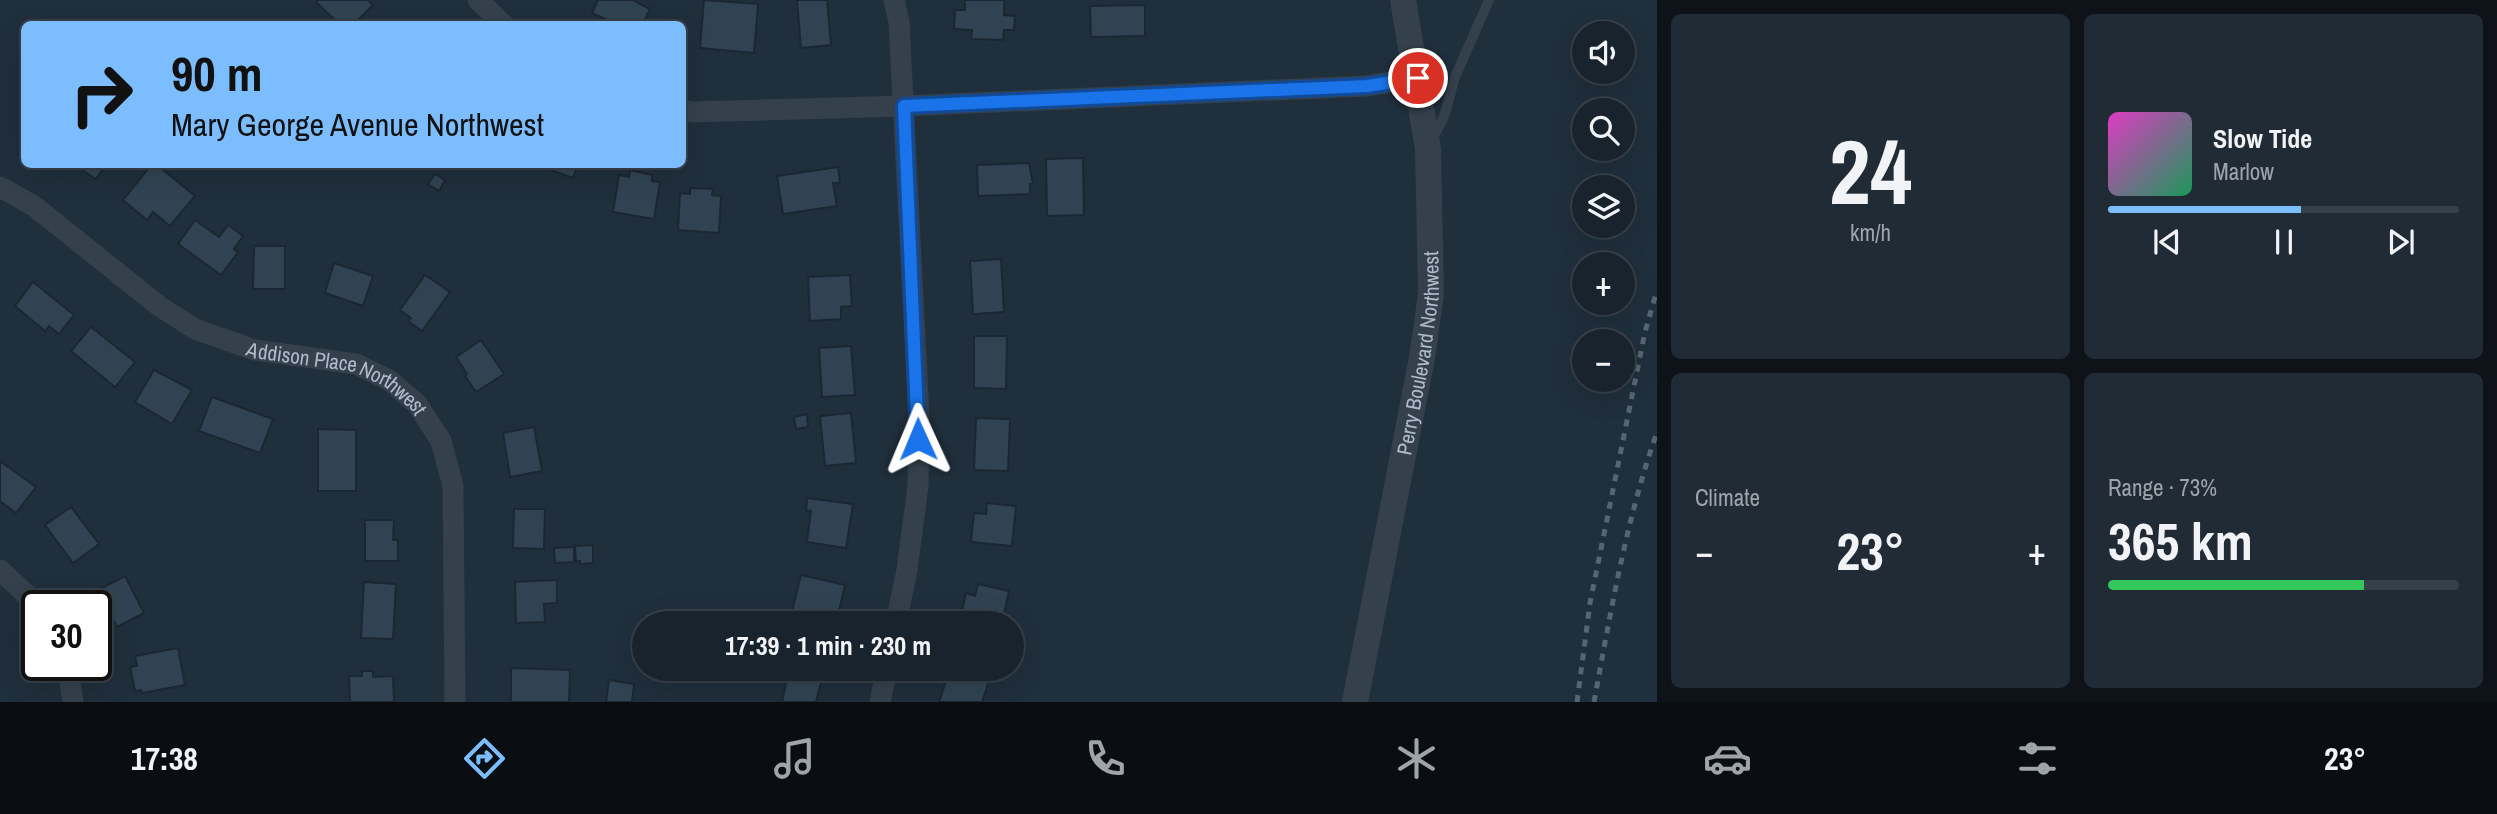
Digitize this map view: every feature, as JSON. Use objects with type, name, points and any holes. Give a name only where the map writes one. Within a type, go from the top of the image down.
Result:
[{"type":"street","points":[[478,0],[500,21]]},
{"type":"street","points":[[894,0],[899,23],[904,106],[919,416],[918,486],[898,611]]},
{"type":"street","name":"Perry Boulevard Northwest","points":[[1356,702],[1422,358],[1431,294],[1428,149],[1403,0]]},
{"type":"street","points":[[686,111],[904,106],[1367,86],[1418,78]]},
{"type":"street","name":"Addison Place Northwest","points":[[0,187],[34,206],[159,306],[195,329],[255,350],[356,364],[389,380],[417,404],[441,441],[453,486],[455,702]]},
{"type":"street","points":[[0,570],[21,590]]},
{"type":"street","points":[[68,681],[73,702]]},
{"type":"street","points":[[880,702],[884,681]]},
{"type":"lane","points":[[1428,149],[1444,117],[1455,78],[1489,0]]},
{"type":"building","points":[[368,0],[373,5],[357,21],[336,21],[316,2]]},
{"type":"building","points":[[598,0],[633,0],[650,9],[644,21],[609,21],[592,13]]},
{"type":"building","points":[[704,0],[758,4],[754,53],[700,48]]},
{"type":"building","points":[[797,0],[827,0],[831,45],[801,48]]},
{"type":"building","points":[[965,0],[1004,0],[1004,15],[1015,16],[1014,30],[1004,30],[1003,40],[971,39],[972,30],[954,29],[955,10],[965,10]]},
{"type":"building","points":[[1145,5],[1145,36],[1091,37],[1090,6]]},
{"type":"building","points":[[1083,158],[1084,215],[1047,216],[1046,159]]},
{"type":"building","points":[[1029,163],[1033,184],[1030,184],[1030,194],[978,196],[977,165]]},
{"type":"building","points":[[838,167],[840,183],[833,183],[837,206],[783,214],[777,176]]},
{"type":"building","points":[[79,168],[103,168],[96,179]]},
{"type":"building","points":[[149,168],[161,168],[195,196],[170,226],[153,212],[147,220],[123,200]]},
{"type":"building","points":[[546,168],[577,168],[573,178]]},
{"type":"building","points":[[630,170],[652,175],[652,181],[660,182],[654,219],[613,212],[619,175],[629,177]]},
{"type":"building","points":[[435,174],[445,180],[439,191],[428,184]]},
{"type":"building","points":[[690,188],[713,189],[712,195],[721,196],[719,233],[678,230],[680,193],[690,194]]},
{"type":"building","points":[[195,220],[219,237],[228,225],[243,236],[234,249],[238,252],[221,275],[178,244]]},
{"type":"building","points":[[254,246],[285,246],[285,289],[253,289]]},
{"type":"building","points":[[1001,259],[1004,312],[973,314],[970,261]]},
{"type":"building","points":[[334,263],[373,276],[363,306],[325,293]]},
{"type":"building","points":[[425,275],[450,292],[422,331],[408,321],[411,318],[400,310]]},
{"type":"building","points":[[850,275],[852,306],[841,307],[841,319],[810,321],[808,277]]},
{"type":"building","points":[[33,282],[74,315],[59,334],[49,326],[45,331],[15,306]]},
{"type":"building","points":[[91,327],[135,362],[115,387],[71,351]]},
{"type":"building","points":[[974,336],[1007,336],[1006,389],[974,388]]},
{"type":"building","points":[[481,340],[504,374],[476,392],[456,357]]},
{"type":"building","points":[[851,346],[855,395],[822,397],[819,348]]},
{"type":"building","points":[[154,370],[192,390],[172,424],[135,402]]},
{"type":"building","points":[[212,397],[273,419],[260,453],[199,431]]},
{"type":"building","points":[[851,413],[856,463],[825,466],[820,416]]},
{"type":"building","points":[[807,414],[808,427],[796,429],[794,417]]},
{"type":"building","points":[[976,418],[1010,419],[1008,471],[974,470]]},
{"type":"building","points":[[534,427],[542,471],[510,477],[503,433]]},
{"type":"building","points":[[318,429],[356,430],[356,491],[318,491]]},
{"type":"building","points":[[0,461],[36,487],[16,513],[0,501]]},
{"type":"building","points":[[807,498],[853,504],[846,548],[807,542],[811,511],[806,510]]},
{"type":"building","points":[[987,503],[1016,506],[1012,546],[971,542],[974,513],[986,514]]},
{"type":"building","points":[[71,507],[99,544],[73,563],[45,525]]},
{"type":"building","points":[[514,509],[545,509],[544,549],[513,548]]},
{"type":"building","points":[[365,520],[394,520],[393,540],[398,540],[398,561],[365,561]]},
{"type":"building","points":[[593,545],[593,563],[580,564],[580,561],[576,561],[575,546]]},
{"type":"building","points":[[574,547],[574,562],[555,563],[554,548]]},
{"type":"building","points":[[801,575],[845,585],[839,611],[792,611]]},
{"type":"building","points":[[125,576],[144,613],[117,627],[112,617],[112,590],[98,590]]},
{"type":"building","points":[[557,580],[557,603],[544,604],[545,622],[516,623],[515,582]]},
{"type":"building","points":[[364,582],[396,584],[393,639],[361,638]]},
{"type":"building","points":[[978,584],[1009,591],[1005,611],[962,611],[966,593],[975,596]]},
{"type":"building","points":[[178,648],[185,685],[142,693],[141,690],[135,691],[130,667],[137,666],[135,656]]},
{"type":"building","points":[[511,668],[570,670],[569,702],[511,702]]},
{"type":"building","points":[[362,671],[373,671],[373,677],[393,676],[394,702],[350,702],[349,676],[362,676]]},
{"type":"building","points":[[609,680],[634,684],[632,702],[606,702]]},
{"type":"building","points":[[786,681],[821,681],[816,702],[782,702]]},
{"type":"building","points":[[946,681],[989,681],[982,702],[939,702]]},
{"type":"railway","points":[[1577,702],[1590,603],[1645,332],[1657,290]]},
{"type":"railway","points":[[1594,702],[1628,532],[1657,432]]},
{"type":"route","points":[[918,439],[904,106],[1367,86],[1418,78]]}]
